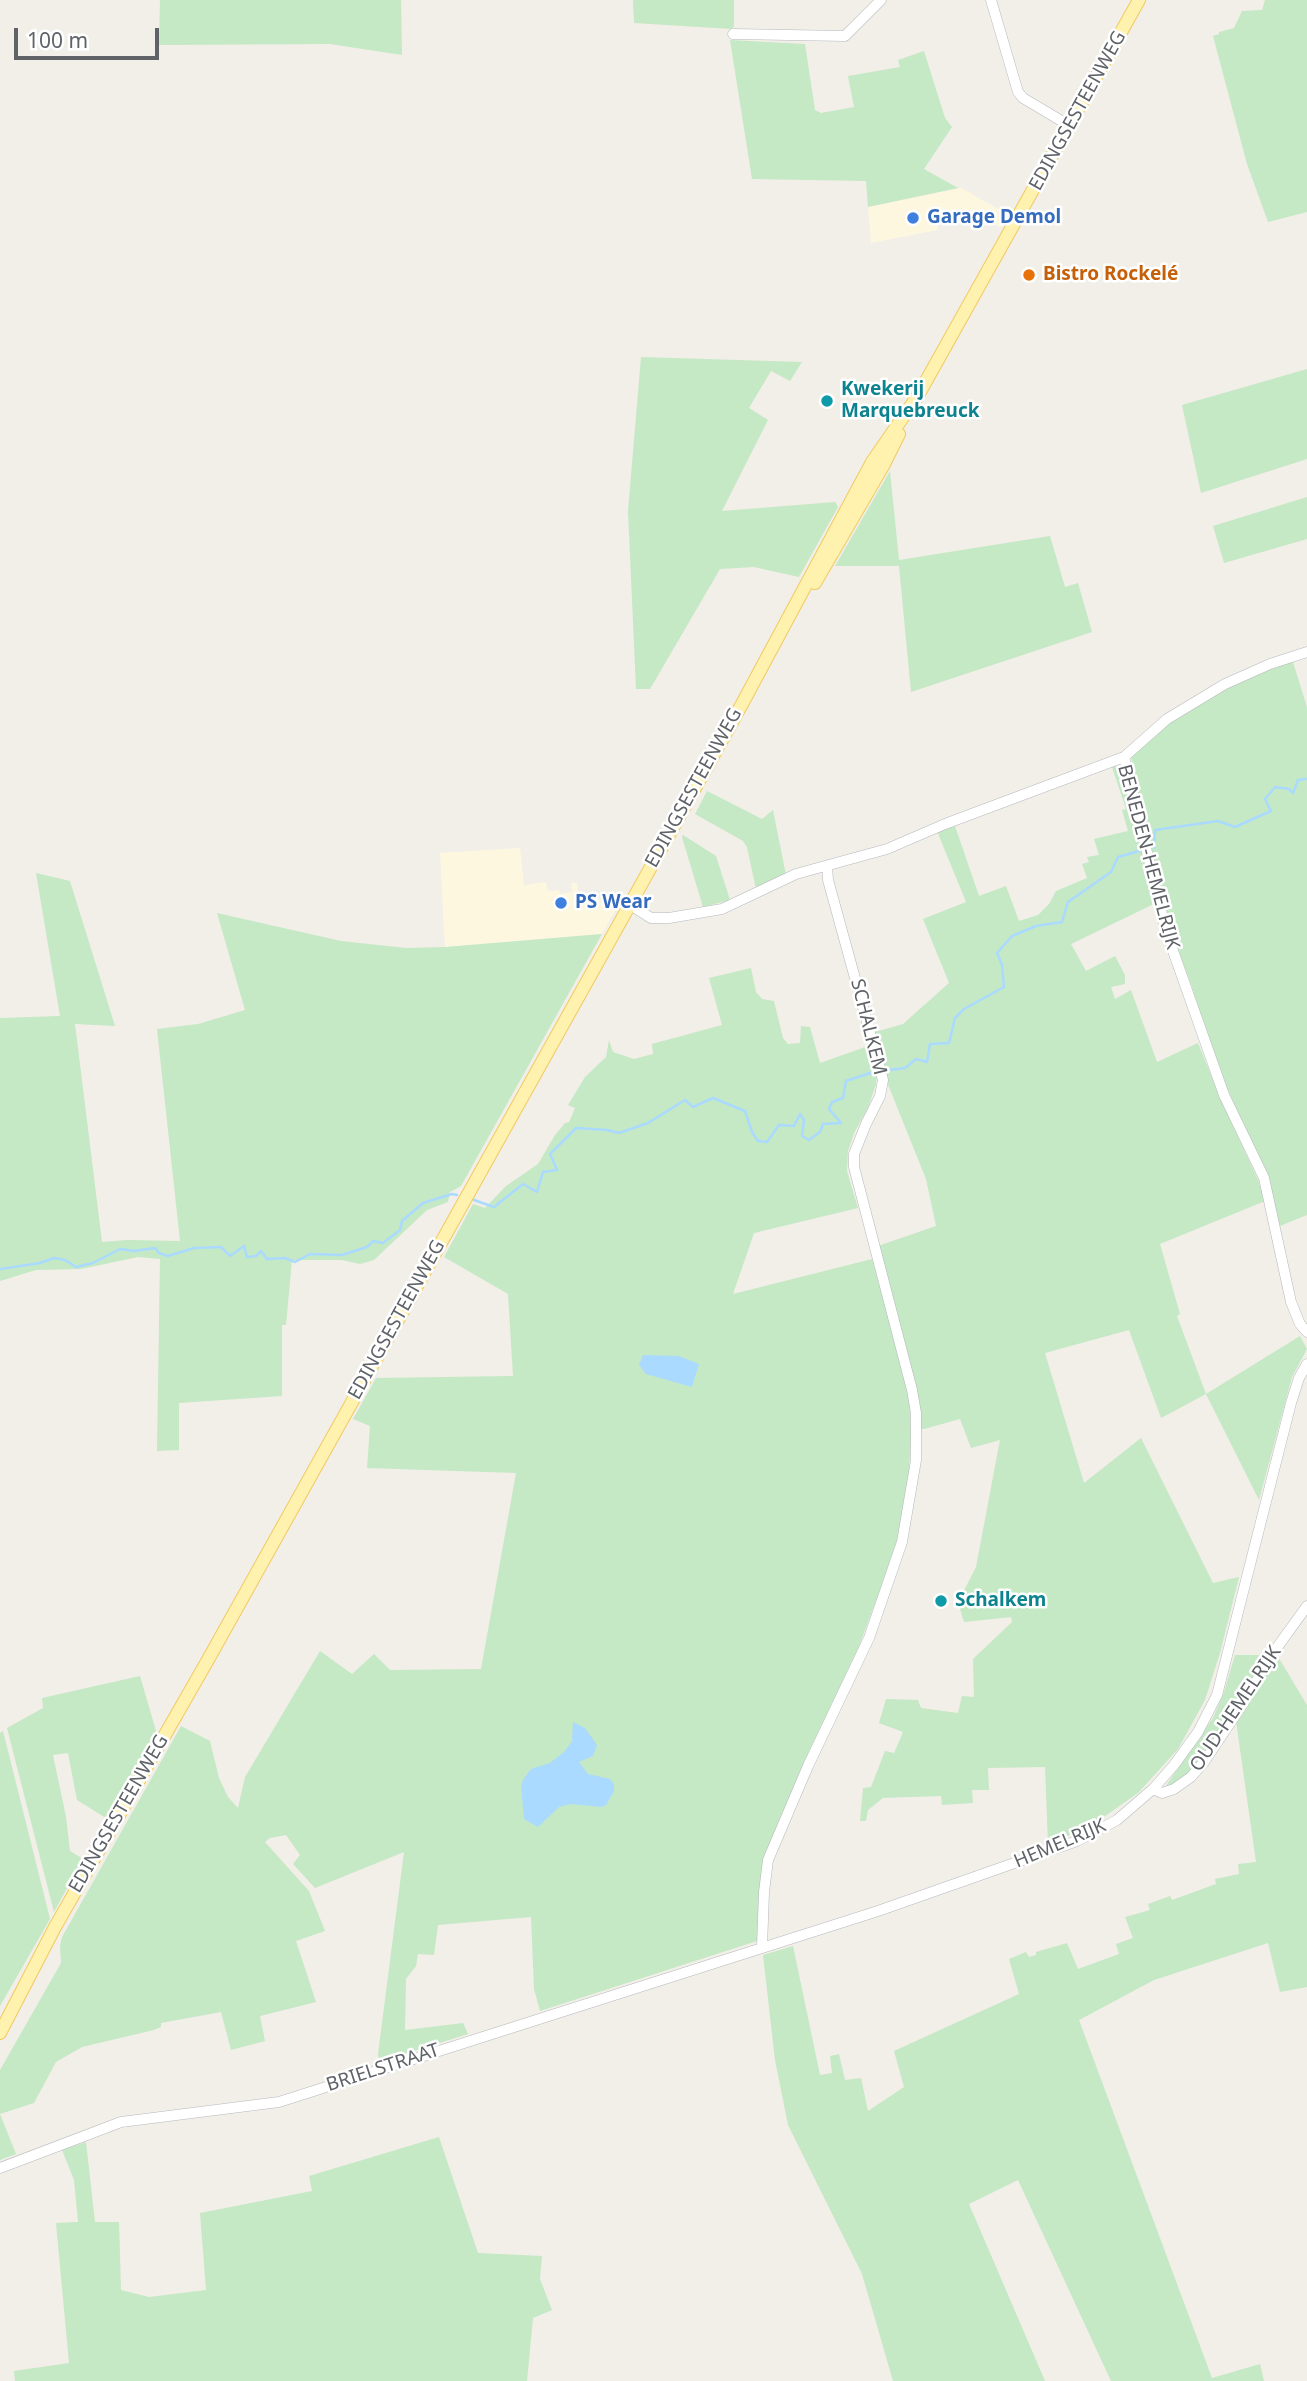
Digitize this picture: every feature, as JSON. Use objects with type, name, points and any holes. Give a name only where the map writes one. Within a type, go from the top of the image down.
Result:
[{"type":"main road","name":"EDINGSESTEENWEG","points":[[0,2033],[55,1927],[222,1634],[778,638],[873,462],[919,394],[1139,4]]},
{"type":"main road","name":"EDINGSESTEENWEG","points":[[0,2025],[16,2001]]},
{"type":"street","points":[[733,34],[845,36],[881,0]]},
{"type":"street","points":[[991,0],[1018,92],[1023,98],[1070,125]]},
{"type":"street","points":[[1124,757],[1167,719],[1225,684],[1270,664],[1307,652]]},
{"type":"street","name":"BENEDEN-HEMELRIJK","points":[[629,904],[652,918],[669,918],[722,909],[796,874],[887,849],[945,824],[1124,757],[1166,931],[1220,1085],[1264,1178],[1292,1302],[1300,1324],[1307,1332]]},
{"type":"street","name":"SCHALKEM","points":[[762,1947],[768,1860],[808,1766],[869,1638],[900,1550],[916,1460],[912,1390],[854,1167],[854,1154],[880,1096],[883,1080],[828,880],[827,866]]},
{"type":"street","name":"HEMELRIJK","points":[[762,1947],[878,1911],[1077,1841],[1117,1820],[1153,1789],[1198,1732],[1217,1695],[1291,1403],[1307,1364]]},
{"type":"street","name":"OUD-HEMELRIJK","points":[[1153,1789],[1162,1793],[1174,1789],[1191,1777],[1204,1762],[1273,1653],[1307,1606]]},
{"type":"street","name":"BRIELSTRAAT","points":[[0,2168],[121,2122],[279,2102],[762,1947]]},
{"type":"shaded area","points":[[961,188],[1009,215],[1001,228],[978,214],[964,212],[936,220],[938,230],[871,243],[868,207]]},
{"type":"shaded area","points":[[520,848],[524,885],[546,882],[548,891],[559,890],[560,894],[572,892],[571,883],[577,883],[578,892],[591,894],[616,909],[602,934],[445,947],[440,853]]},
{"type":"green space","points":[[160,0],[401,0],[402,55],[330,44],[159,45]]},
{"type":"green space","points":[[633,0],[734,0],[734,26],[732,29],[634,23]]},
{"type":"green space","points":[[1265,0],[1307,0],[1307,212],[1268,222],[1247,164],[1213,36],[1234,28],[1242,11],[1262,10]]},
{"type":"green space","points":[[730,40],[805,44],[815,110],[821,113],[854,107],[848,76],[900,67],[898,60],[924,51],[945,118],[952,127],[924,169],[958,188],[868,207],[866,181],[752,179]]},
{"type":"green space","points":[[641,357],[802,362],[790,381],[771,371],[749,408],[768,420],[722,511],[835,502],[838,507],[799,577],[754,567],[720,569],[650,689],[636,689],[628,511]]},
{"type":"green space","points":[[1307,369],[1307,459],[1201,493],[1182,405]]},
{"type":"green space","points":[[890,471],[899,560],[1050,536],[1065,587],[1078,583],[1092,632],[911,692],[899,566],[835,566]]},
{"type":"green space","points":[[1307,497],[1307,539],[1224,563],[1213,526]]},
{"type":"green space","points":[[1292,659],[1307,707],[1307,1215],[1280,1226],[1260,1160],[1215,1062],[1172,934],[1131,756],[1162,726],[1242,680]]},
{"type":"green space","points":[[1116,766],[1124,772],[1154,904],[1071,944],[1086,971],[1115,956],[1125,975],[1125,984],[1111,987],[1115,999],[1131,990],[1157,1062],[1198,1043],[1265,1201],[1160,1244],[1180,1314],[1177,1316],[1206,1394],[1161,1418],[1129,1330],[1045,1353],[1084,1483],[1141,1438],[1213,1583],[1239,1577],[1205,1700],[1178,1749],[1138,1793],[1091,1826],[1048,1844],[1045,1767],[988,1768],[989,1790],[972,1790],[973,1803],[942,1805],[941,1796],[883,1798],[868,1810],[866,1821],[860,1821],[863,1788],[871,1787],[885,1751],[894,1753],[903,1732],[879,1723],[886,1699],[918,1700],[921,1708],[958,1713],[962,1696],[974,1697],[973,1659],[1012,1622],[1011,1617],[964,1622],[958,1602],[976,1567],[1000,1440],[971,1448],[960,1419],[918,1429],[878,1246],[936,1226],[926,1179],[887,1082],[875,1032],[903,1024],[949,983],[923,919],[966,902],[937,831],[955,826],[979,896],[1006,886],[1019,921],[1038,915],[1049,904],[1056,891],[1087,878],[1082,864],[1089,862],[1087,857],[1099,855],[1094,839],[1128,831],[1122,810],[1126,809],[1112,767]]},
{"type":"green space","points":[[707,791],[762,819],[773,810],[786,875],[756,889],[747,847],[743,841],[695,814]]},
{"type":"green space","points":[[683,835],[716,856],[730,900],[703,907]]},
{"type":"green space","points":[[36,873],[70,881],[115,1026],[75,1024],[102,1242],[180,1241],[157,1029],[198,1024],[245,1010],[217,913],[341,941],[406,948],[602,934],[461,1186],[450,1192],[448,1202],[427,1210],[374,1260],[360,1264],[342,1260],[292,1260],[286,1325],[282,1325],[282,1396],[179,1403],[179,1450],[157,1451],[160,1259],[138,1257],[81,1269],[36,1270],[0,1281],[0,1018],[60,1016]]},
{"type":"green space","points":[[751,968],[756,992],[762,999],[774,1001],[783,1038],[788,1044],[800,1043],[801,1026],[810,1027],[820,1063],[871,1045],[877,1074],[876,1084],[848,1151],[847,1171],[858,1208],[754,1233],[733,1294],[872,1259],[909,1392],[911,1434],[909,1472],[896,1547],[858,1649],[804,1762],[765,1857],[757,1941],[540,2011],[534,1989],[531,1917],[438,1925],[434,1955],[418,1954],[416,1966],[406,1979],[405,2030],[463,2023],[468,2034],[379,2062],[404,1852],[315,1888],[293,1864],[300,1855],[286,1835],[270,1838],[265,1842],[309,1891],[325,1931],[296,1941],[316,2002],[260,2016],[265,2041],[231,2050],[221,2012],[161,2023],[161,2027],[154,2030],[82,2047],[56,2062],[34,2103],[0,2114],[0,2070],[61,1963],[62,1937],[181,1726],[210,1741],[219,1778],[228,1797],[238,1808],[245,1777],[320,1651],[352,1674],[374,1654],[390,1670],[481,1669],[516,1473],[367,1468],[370,1426],[353,1419],[376,1378],[513,1376],[508,1294],[444,1257],[473,1204],[485,1208],[506,1186],[538,1164],[555,1135],[569,1122],[575,1108],[568,1105],[585,1077],[606,1057],[609,1040],[613,1052],[634,1059],[653,1054],[652,1044],[722,1025],[709,978]]},
{"type":"green space","points":[[1300,1336],[1307,1349],[1292,1377],[1259,1500],[1206,1394]]},
{"type":"green space","points":[[1235,1655],[1267,1655],[1195,1767],[1175,1785],[1165,1787],[1213,1718]]},
{"type":"green space","points":[[1277,1655],[1307,1705],[1307,1987],[1280,1992],[1268,1943],[1154,1980],[1079,2020],[1212,2378],[1260,2364],[1264,2381],[1111,2381],[1018,2180],[969,2204],[1045,2381],[893,2381],[862,2274],[788,2125],[775,2060],[763,1955],[793,1946],[820,2075],[832,2073],[830,2056],[839,2054],[845,2080],[861,2078],[868,2111],[904,2087],[894,2051],[1019,1994],[1009,1959],[1026,1952],[1029,1957],[1036,1955],[1036,1952],[1067,1943],[1078,1969],[1119,1954],[1116,1944],[1133,1938],[1125,1917],[1150,1910],[1148,1904],[1170,1896],[1172,1900],[1216,1884],[1215,1879],[1239,1874],[1238,1864],[1256,1862],[1236,1721]]},
{"type":"green space","points":[[140,1676],[156,1731],[106,1818],[77,1800],[68,1753],[53,1755],[70,1851],[83,1859],[54,1912],[7,1728],[43,1708],[42,1698]]},
{"type":"green space","points":[[3,1731],[50,1919],[0,2006],[0,1733]]},
{"type":"green space","points":[[0,2114],[16,2154],[0,2160]]},
{"type":"green space","points":[[439,2137],[478,2253],[542,2256],[540,2279],[552,2310],[533,2318],[527,2381],[15,2381],[14,2371],[69,2363],[56,2223],[78,2222],[74,2180],[62,2150],[86,2142],[95,2222],[119,2222],[121,2290],[149,2297],[206,2290],[200,2213],[312,2191],[309,2176]]},
{"type":"water","points":[[643,1355],[679,1356],[699,1364],[692,1387],[646,1374],[639,1365]]},
{"type":"water","points":[[573,1722],[585,1728],[597,1745],[593,1756],[579,1762],[588,1774],[610,1779],[614,1784],[614,1791],[602,1807],[570,1804],[559,1807],[538,1827],[524,1819],[521,1787],[523,1780],[531,1769],[550,1763],[564,1752],[572,1741]]},
{"type":"waterway","points":[[1154,848],[1155,830],[1218,821],[1235,827],[1271,811],[1265,799],[1275,787],[1289,789],[1293,793],[1298,780],[1307,779]]},
{"type":"waterway","points":[[889,1070],[905,1068],[916,1059],[927,1062],[930,1044],[949,1043],[955,1018],[964,1009],[1004,987],[1002,965],[997,953],[1012,936],[1036,926],[1062,922],[1068,902],[1111,872],[1118,857],[1139,851]]},
{"type":"waterway","points":[[474,1200],[494,1207],[523,1184],[537,1192],[543,1172],[557,1170],[550,1154],[576,1128],[619,1133],[648,1123],[685,1100],[693,1107],[713,1098],[745,1111],[758,1141],[767,1142],[779,1125],[794,1126],[800,1114],[804,1120],[802,1136],[809,1140],[820,1132],[823,1124],[841,1123],[829,1109],[832,1102],[843,1098],[846,1081],[873,1072]]},
{"type":"waterway","points":[[0,1269],[40,1263],[54,1258],[65,1260],[76,1267],[93,1263],[120,1249],[134,1251],[155,1248],[159,1253],[168,1256],[194,1248],[221,1247],[230,1256],[244,1246],[247,1257],[256,1256],[261,1251],[267,1259],[285,1258],[295,1262],[310,1254],[342,1255],[367,1247],[373,1241],[383,1243],[400,1230],[402,1221],[423,1203],[452,1194],[457,1195]]},
{"type":"place","name":"Garage Demol","points":[[913,218]]},
{"type":"place","name":"Bistro Rockelé","points":[[1029,275]]},
{"type":"place","name":"Kwekerij Marquebreuck","points":[[827,401]]},
{"type":"place","name":"PS Wear","points":[[561,903]]},
{"type":"place","name":"Schalkem","points":[[941,1601]]}]
